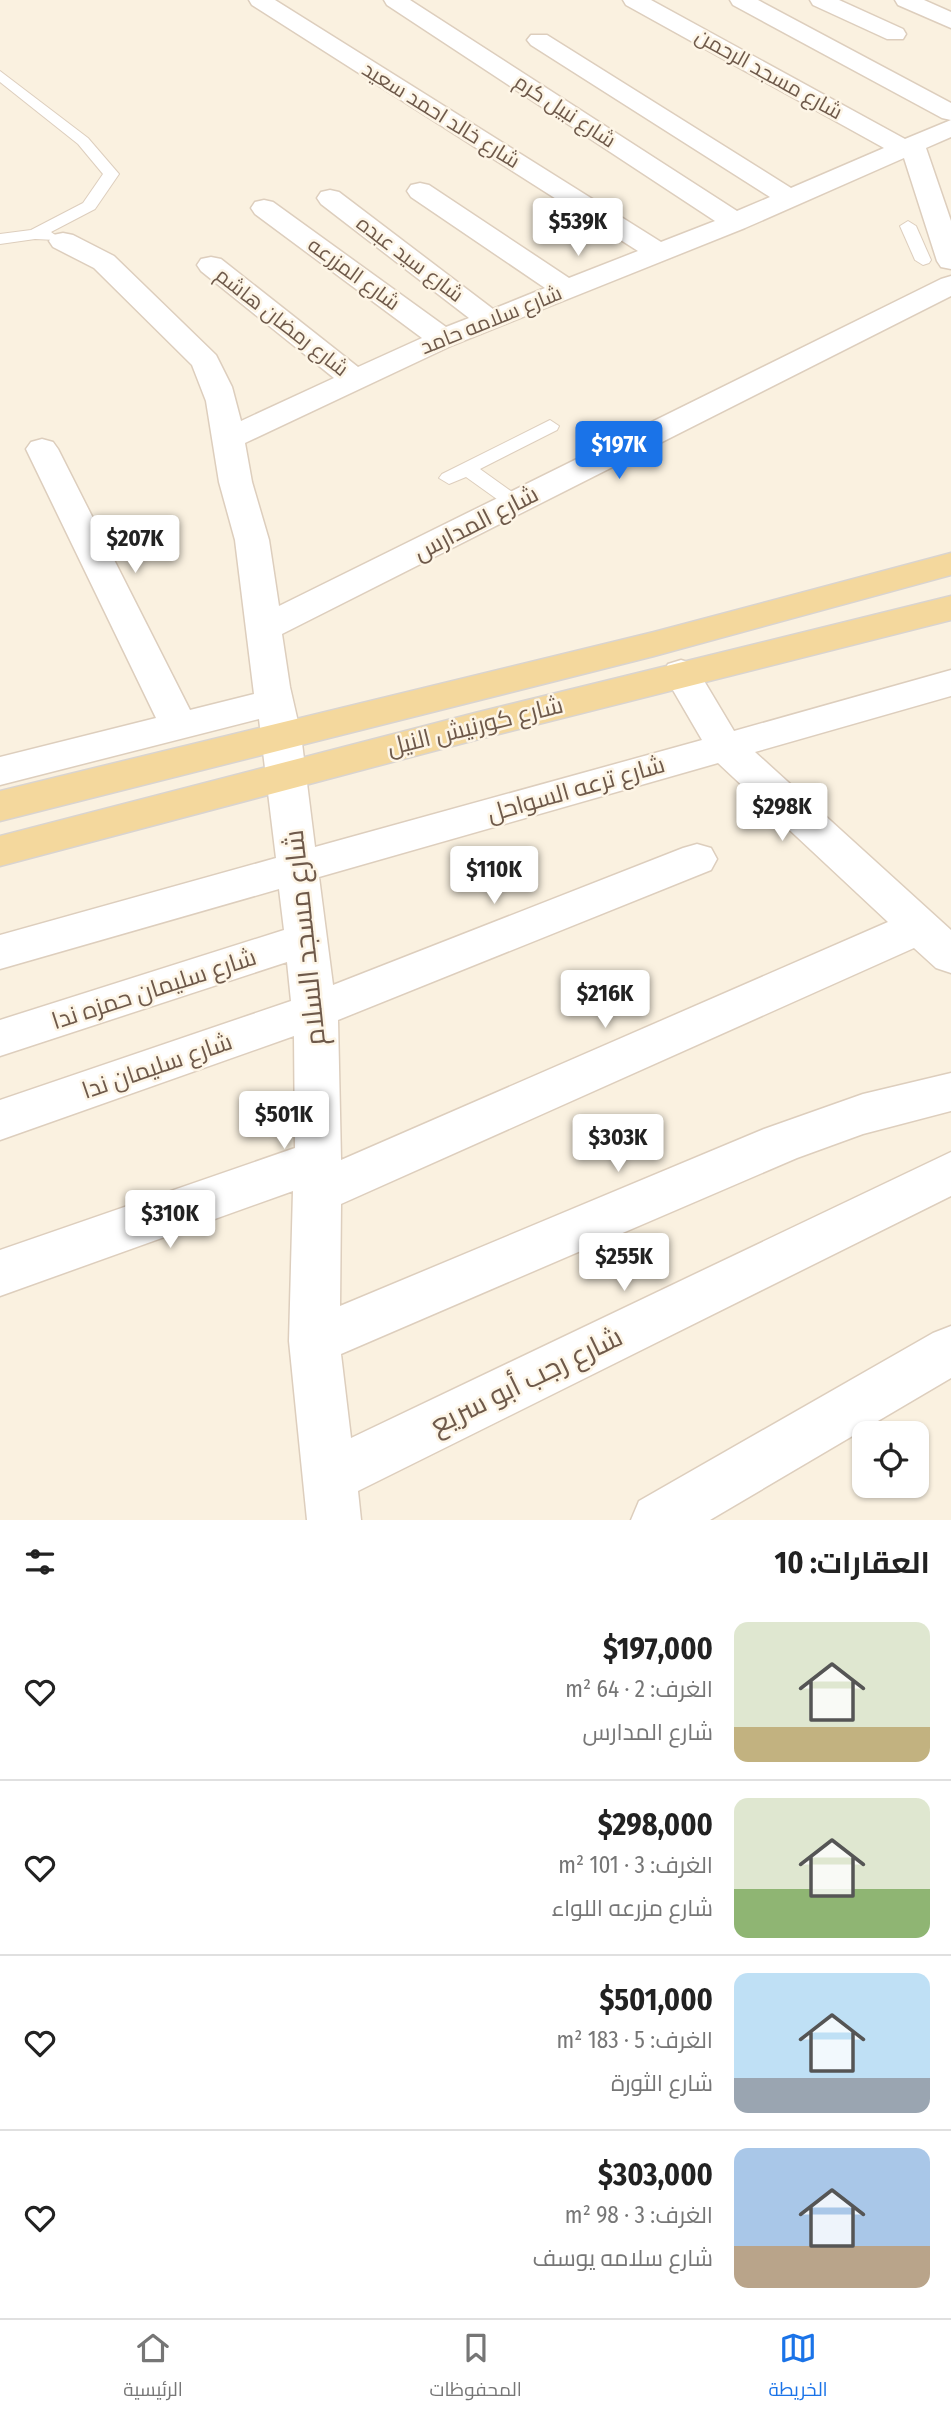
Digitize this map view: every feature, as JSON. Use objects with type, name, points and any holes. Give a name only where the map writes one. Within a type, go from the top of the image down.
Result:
[{"type":"main road","name":"شارع كورنيش النيل","points":[[0,806],[654,644],[951,564]]},
{"type":"main road","name":"شارع كورنيش النيل","points":[[0,851],[280,737],[681,673],[951,608]]},
{"type":"street","name":"شارع خالد احمد سعيد","points":[[260,0],[658,252]]},
{"type":"street","name":"شارع نبيل كرم","points":[[395,0],[735,222]]},
{"type":"street","name":"شارع مسجد الرحمن","points":[[634,0],[908,147]]},
{"type":"street","points":[[741,0],[951,113]]},
{"type":"street","points":[[821,0],[895,34]]},
{"type":"street","points":[[906,0],[951,21]]},
{"type":"street","points":[[539,40],[789,198]]},
{"type":"street","name":"شارع سلامه حامد","points":[[228,439],[443,339],[735,222],[951,128]]},
{"type":"street","points":[[908,147],[949,254]]},
{"type":"street","points":[[420,191],[566,289]]},
{"type":"street","name":"شارع سيد عبده","points":[[330,198],[490,320]]},
{"type":"street","name":"شارع المزرعه","points":[[264,208],[443,339]]},
{"type":"street","name":"شارع مسجد السلام","points":[[63,240],[103,262],[205,361],[214,375],[221,398],[237,487],[252,540],[307,940],[314,1011],[318,1177],[314,1341],[331,1498]]},
{"type":"street","name":"شارع رمضان هاشم","points":[[211,265],[354,379]]},
{"type":"street","name":"شارع المدارس","points":[[263,629],[951,285]]},
{"type":"street","points":[[42,449],[179,726]]},
{"type":"street","points":[[0,1273],[318,1177],[935,941],[725,747],[681,673]]},
{"type":"street","name":"شارع ترعه السواحل","points":[[0,952],[951,684]]},
{"type":"street","points":[[0,771],[179,726],[280,737]]},
{"type":"street","name":"شارع سليمان ندا","points":[[0,1121],[314,1011],[697,859]]},
{"type":"street","name":"شارع سليمان حمزه ندا","points":[[0,1038],[307,940]]},
{"type":"street","points":[[314,1341],[781,1143],[863,1114],[951,1091]]},
{"type":"street","name":"شارع رجب أبو سريع","points":[[331,1498],[951,1173]]},
{"type":"street","points":[[658,1520],[951,1350]]},
{"type":"lane","points":[[0,75],[83,141],[111,174],[89,206],[35,234],[0,239]]},
{"type":"lane","points":[[908,226],[920,254],[949,254]]},
{"type":"lane","points":[[35,234],[63,240]]},
{"type":"lane","points":[[449,478],[550,426]]},
{"type":"lane","points":[[467,469],[515,503]]}]
